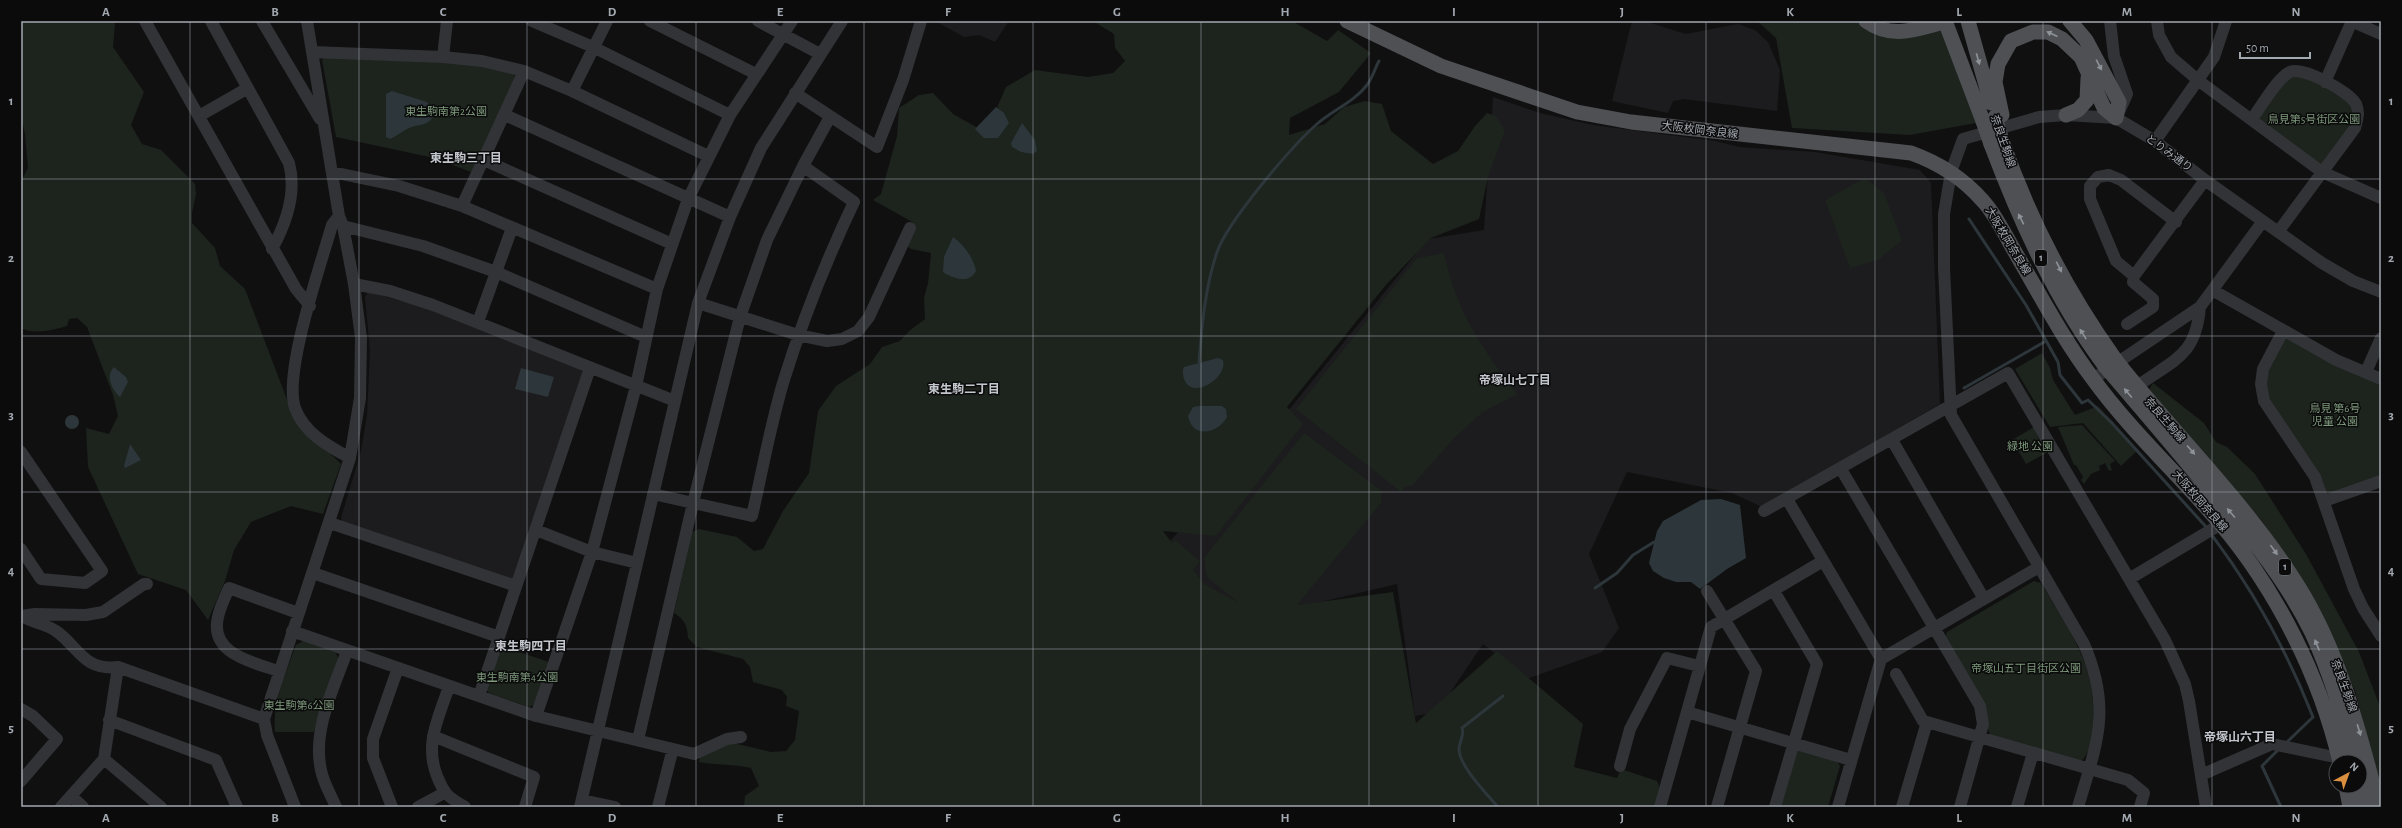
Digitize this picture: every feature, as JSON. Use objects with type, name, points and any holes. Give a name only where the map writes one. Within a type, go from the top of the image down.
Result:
[{"type":"main road","name":"大阪枚岡奈良線","points":[[1347,21],[1441,66],[1577,112],[1631,122],[1910,153],[1932,161],[1951,172],[1973,191],[1993,214],[2056,325],[2093,379],[2221,524],[2266,587],[2291,632],[2322,701],[2338,754]]},
{"type":"main road","points":[[1866,21],[1874,27],[1905,33],[1942,22],[1993,118]]},
{"type":"main road","points":[[1881,21],[1908,26],[1925,21]]},
{"type":"main road","name":"奈良生駒線","points":[[1956,21],[1993,118]]},
{"type":"main road","name":"奈良生駒線","points":[[1968,21],[2000,141],[2015,208],[2055,286],[2091,348],[2113,366],[2247,514],[2298,586],[2319,623],[2335,661],[2360,732],[2379,807]]},
{"type":"main road","points":[[2061,21],[2069,31],[2104,108],[2116,118],[2119,102],[2077,21]]},
{"type":"main road","points":[[2070,21],[2086,40]]},
{"type":"main road","points":[[1993,118],[1998,64],[2011,41],[2033,32],[2048,32],[2062,39],[2081,57],[2089,82],[2087,100],[2078,110],[2066,115]]},
{"type":"main road","name":"奈良生駒線","points":[[2000,141],[2028,208],[2113,366],[2266,557],[2291,596],[2311,632],[2327,669],[2344,719],[2352,754]]},
{"type":"main road","points":[[2348,794],[2350,807]]},
{"type":"main road","points":[[2362,794],[2364,807]]},
{"type":"street","points":[[145,21],[272,249],[296,289],[310,306]]},
{"type":"street","points":[[211,21],[289,163],[292,175],[291,200],[287,218],[272,249]]},
{"type":"street","points":[[262,21],[290,64],[324,127]]},
{"type":"street","points":[[295,807],[267,735],[264,719],[278,671],[330,522],[350,458],[360,398],[361,338],[354,284],[332,172],[307,21]]},
{"type":"street","points":[[443,57],[447,21]]},
{"type":"street","points":[[532,21],[594,47],[730,115]]},
{"type":"street","points":[[572,91],[607,21]]},
{"type":"street","points":[[650,21],[756,74]]},
{"type":"street","points":[[758,21],[820,54]]},
{"type":"street","points":[[536,716],[592,552],[636,386],[657,289],[688,199],[708,156],[730,115],[792,21]]},
{"type":"street","points":[[615,807],[581,803],[698,303],[730,217],[761,148],[842,21]]},
{"type":"street","points":[[795,93],[876,148],[903,80],[921,21]]},
{"type":"street","points":[[2110,21],[2114,56],[2127,94],[2116,118]]},
{"type":"street","points":[[2157,21],[2159,35],[2171,57],[2199,81],[2322,172],[2381,198]]},
{"type":"street","points":[[2155,141],[2199,81],[2214,57],[2226,21]]},
{"type":"street","points":[[2324,82],[2352,21],[2381,34]]},
{"type":"street","points":[[312,52],[443,57],[482,61],[524,71],[572,91],[708,156]]},
{"type":"street","points":[[462,206],[524,71]]},
{"type":"street","points":[[2252,119],[2284,76],[2292,71],[2301,71],[2345,91],[2356,104],[2358,116],[2354,128],[2278,232]]},
{"type":"street","points":[[199,116],[248,88]]},
{"type":"street","points":[[505,115],[730,217]]},
{"type":"street","name":"とりみ通り","points":[[1951,172],[1963,139],[2039,117],[2066,115],[2116,118],[2155,141],[2205,180],[2322,263],[2353,281],[2381,292]]},
{"type":"street","points":[[638,740],[693,503],[740,316],[767,240],[803,166],[830,117]]},
{"type":"street","points":[[484,160],[672,244]]},
{"type":"street","points":[[653,494],[752,516],[782,385],[798,335],[834,242],[854,202],[803,166]]},
{"type":"street","points":[[332,172],[399,186],[462,206],[657,289]]},
{"type":"street","points":[[1951,172],[1944,214],[1951,415],[2084,644],[2095,670],[2100,702],[2100,727],[2090,769],[2078,807]]},
{"type":"street","points":[[2134,276],[2116,261],[2090,199],[2090,186],[2098,177],[2109,175],[2121,180],[2176,222]]},
{"type":"street","points":[[2128,324],[2153,307],[2153,299],[2133,282],[2134,276],[2176,222],[2205,180]]},
{"type":"street","points":[[350,458],[332,449],[308,430],[292,397],[292,380],[295,363],[332,225],[341,221],[423,246],[496,272],[646,337]]},
{"type":"street","points":[[2093,379],[2200,307],[2214,291],[2263,221]]},
{"type":"street","points":[[478,322],[512,228]]},
{"type":"street","points":[[698,303],[798,335],[827,341],[842,339],[858,331],[869,317],[910,228]]},
{"type":"street","points":[[354,284],[390,291],[478,322],[675,401]]},
{"type":"street","points":[[2214,291],[2336,360],[2381,379]]},
{"type":"street","points":[[2143,382],[2181,355],[2191,345],[2198,327],[2200,307]]},
{"type":"street","points":[[2283,331],[2263,369],[2261,384],[2264,401],[2274,418],[2305,459],[2315,477],[2354,589],[2362,608],[2381,636]]},
{"type":"street","points":[[2366,372],[2381,338]]},
{"type":"street","points":[[479,696],[590,368]]},
{"type":"street","points":[[1764,511],[1841,469],[2008,373],[2165,640],[2185,684],[2206,807]]},
{"type":"street","points":[[1892,440],[1984,599]]},
{"type":"street","points":[[21,452],[102,572],[85,583],[41,579],[21,549]]},
{"type":"street","points":[[1841,469],[1980,706],[1983,724],[1960,807]]},
{"type":"street","points":[[2324,500],[2381,481]]},
{"type":"street","points":[[1787,499],[1881,659]]},
{"type":"street","points":[[330,522],[516,586]]},
{"type":"street","points":[[2129,579],[2185,548],[2221,524]]},
{"type":"street","points":[[536,530],[592,552],[637,563]]},
{"type":"street","points":[[1660,807],[1711,627],[1823,561]]},
{"type":"street","points":[[1838,807],[1881,659],[2039,567]]},
{"type":"street","points":[[312,573],[499,637]]},
{"type":"street","points":[[22,616],[35,614],[86,615],[103,612],[144,584],[147,584]]},
{"type":"street","points":[[278,671],[235,655],[227,649],[218,635],[218,616],[229,588],[298,613]]},
{"type":"street","points":[[1707,591],[1726,619],[1756,671],[1717,807]]},
{"type":"street","points":[[1774,591],[1817,664],[1775,807]]},
{"type":"street","points":[[22,616],[57,631],[87,661],[108,669],[118,667],[264,719]]},
{"type":"street","points":[[292,631],[536,716],[694,754],[727,739],[741,737]]},
{"type":"street","points":[[336,807],[321,771],[318,750],[321,728],[347,651]]},
{"type":"street","points":[[1620,766],[1630,729],[1667,658],[1700,666]]},
{"type":"street","points":[[61,807],[104,758],[118,667]]},
{"type":"street","points":[[392,807],[373,758],[373,739],[398,668]]},
{"type":"street","points":[[1896,674],[1923,721],[2128,780],[2144,793],[2140,807]]},
{"type":"street","points":[[449,686],[433,736],[431,761],[444,793],[465,807]]},
{"type":"street","points":[[21,709],[57,739],[21,780]]},
{"type":"street","points":[[1687,712],[1851,760]]},
{"type":"street","points":[[109,720],[216,760],[237,807]]},
{"type":"street","points":[[1902,807],[1927,722]]},
{"type":"street","points":[[433,736],[534,777],[525,807]]},
{"type":"street","points":[[2201,775],[2272,744],[2328,757]]},
{"type":"street","points":[[2017,807],[2033,753]]},
{"type":"street","points":[[658,807],[671,756]]},
{"type":"street","points":[[104,758],[161,807]]},
{"type":"street","points":[[418,807],[444,793]]},
{"type":"street","points":[[71,796],[83,807]]},
{"type":"shaded area","points":[[935,21],[1009,21],[995,42],[979,35],[964,37]]},
{"type":"shaded area","points":[[1632,21],[1644,21],[1686,34],[1738,24],[1755,30],[1768,42],[1780,70],[1777,111],[1684,99],[1673,101],[1668,113],[1612,101]]},
{"type":"shaded area","points":[[392,91],[427,102],[435,112],[433,117],[427,123],[411,127],[395,137],[390,139],[386,137],[386,94]]},
{"type":"shaded area","points":[[1493,97],[1540,113],[1593,125],[1715,141],[1739,147],[1815,152],[1920,170],[1931,183],[1940,404],[1762,507],[1732,493],[1627,472],[1589,554],[1619,628],[1602,652],[1527,679],[1483,644],[1437,712],[1415,716],[1397,584],[1244,620],[1151,562],[1292,406],[1428,239],[1484,230]]},
{"type":"shaded area","points":[[996,107],[1004,113],[1009,123],[998,138],[984,138],[975,129]]},
{"type":"shaded area","points":[[1022,123],[1035,140],[1037,151],[1033,154],[1021,152],[1012,147],[1011,143]]},
{"type":"shaded area","points":[[953,237],[961,243],[975,266],[976,271],[969,278],[956,278],[943,272],[944,257]]},
{"type":"shaded area","points":[[368,292],[424,307],[581,369],[583,374],[514,578],[509,580],[343,523],[341,518],[361,451],[367,415],[370,351],[365,297]]},
{"type":"shaded area","points":[[1218,358],[1223,360],[1223,367],[1215,380],[1201,387],[1194,388],[1188,385],[1184,379],[1184,367]]},
{"type":"shaded area","points":[[114,367],[126,377],[128,382],[120,397],[114,391],[110,379],[111,371]]},
{"type":"shaded area","points":[[521,368],[554,377],[548,397],[515,389]]},
{"type":"shaded area","points":[[1222,406],[1226,409],[1227,417],[1218,427],[1206,432],[1200,431],[1190,423],[1188,416],[1193,407]]},
{"type":"shaded area","points":[[69,415],[75,415],[79,419],[79,425],[75,429],[69,429],[65,425],[65,419]]},
{"type":"shaded area","points":[[130,444],[141,460],[125,468],[124,466]]},
{"type":"shaded area","points":[[1721,499],[1740,505],[1746,558],[1727,569],[1700,589],[1691,582],[1676,582],[1664,578],[1653,571],[1649,563],[1657,531],[1663,521],[1701,500]]},
{"type":"green space","points":[[21,21],[113,21],[115,24],[113,47],[144,92],[131,125],[142,144],[161,150],[195,184],[196,194],[192,213],[192,223],[215,248],[220,266],[245,289],[294,418],[341,464],[323,514],[291,506],[251,522],[234,550],[225,581],[208,620],[186,590],[138,574],[88,467],[86,428],[109,434],[118,416],[113,395],[87,327],[77,318],[69,319],[67,326],[50,330],[31,331],[21,328],[21,181],[28,168],[25,134],[21,116]]},
{"type":"green space","points":[[1093,21],[1292,21],[1327,41],[1338,30],[1371,53],[1339,92],[1290,118],[1289,135],[1325,124],[1344,107],[1365,101],[1382,104],[1391,131],[1433,164],[1458,151],[1475,126],[1487,113],[1496,116],[1505,131],[1488,177],[1479,219],[1431,238],[1385,286],[1287,407],[1303,424],[1216,536],[1163,531],[1172,543],[1175,540],[1200,561],[1193,570],[1204,584],[1238,602],[1207,577],[1204,558],[1304,433],[1382,491],[1381,503],[1297,605],[1393,592],[1416,723],[1497,651],[1583,724],[1574,767],[1617,778],[1621,769],[1657,781],[1660,788],[1655,807],[744,807],[745,796],[759,786],[751,768],[699,762],[700,755],[733,743],[771,752],[786,751],[795,740],[799,711],[786,706],[787,697],[782,690],[753,682],[750,667],[743,659],[697,647],[688,638],[685,623],[674,613],[692,532],[699,529],[737,537],[754,551],[763,549],[783,511],[809,473],[818,411],[836,386],[870,364],[882,347],[900,341],[909,331],[925,319],[924,298],[928,283],[931,253],[911,249],[906,245],[914,223],[873,200],[881,194],[897,136],[899,108],[919,95],[933,93],[953,114],[992,136],[998,105],[1006,87],[1035,70],[1088,77],[1113,73],[1125,61],[1115,48],[1114,34]]},
{"type":"green space","points":[[1757,21],[1862,21],[1864,24],[1941,25],[1976,123],[1910,135],[1792,128],[1776,38]]},
{"type":"green space","name":"東生駒南第2公園","points":[[327,55],[468,64],[514,73],[515,77],[474,173],[434,158],[336,137],[322,60]]},
{"type":"green space","name":"鳥見第5号街区公園","points":[[2298,75],[2337,92],[2345,98],[2351,106],[2353,115],[2351,126],[2342,141],[2324,163],[2319,164],[2260,121],[2259,116],[2287,79]]},
{"type":"green space","points":[[1865,178],[1884,193],[1902,240],[1878,260],[1850,268],[1825,200]]},
{"type":"green space","points":[[1444,253],[1449,274],[1463,311],[1492,360],[1517,394],[1483,412],[1454,438],[1412,486],[1406,486],[1401,492],[1296,409],[1417,258]]},
{"type":"green space","name":"鳥見 第6号 児童 公園","points":[[2287,338],[2381,384],[2381,477],[2330,494],[2326,492],[2312,462],[2269,402],[2266,377],[2283,339]]},
{"type":"green space","points":[[2042,353],[2050,368],[2053,380],[2075,415],[2098,406],[2138,450],[2121,466],[2083,423],[2050,427],[2015,369]]},
{"type":"green space","points":[[2153,383],[2204,423],[2216,442],[2227,447],[2255,474],[2306,554],[2359,652],[2381,709],[2381,788],[2355,691],[2325,622],[2293,567],[2262,521],[2149,390]]},
{"type":"green space","points":[[2082,425],[2115,461],[2110,464],[2112,470],[2109,471],[2105,463],[2099,466],[2100,470],[2091,474],[2084,484],[2081,480],[2083,477],[2076,465],[2074,465],[2058,427]]},
{"type":"green space","name":"緑地 公園","points":[[2034,427],[2048,452],[2026,464],[2012,440]]},
{"type":"green space","name":"帝塚山五丁目街区公園","points":[[2034,581],[2041,583],[2063,619],[2081,653],[2092,689],[2092,732],[2086,756],[2080,762],[1991,736],[1945,640],[1947,632]]},
{"type":"green space","name":"東生駒第6公園","points":[[303,641],[336,653],[339,660],[314,732],[275,732],[276,710],[284,677],[296,645]]},
{"type":"green space","name":"東生駒南第4公園","points":[[501,646],[549,662],[534,705],[529,707],[489,693],[486,689]]},
{"type":"green space","points":[[1801,749],[1836,760],[1840,766],[1828,807],[1779,807],[1795,753]]},
{"type":"waterway","points":[[1199,362],[1207,293],[1217,252],[1223,239],[1261,185],[1277,166],[1317,124],[1362,91],[1370,80],[1379,61]]},
{"type":"waterway","points":[[1969,219],[2026,305],[2058,362],[2060,375],[2082,403],[2088,400],[2111,422],[2208,529]]},
{"type":"waterway","points":[[1964,388],[2046,341]]},
{"type":"waterway","points":[[2211,534],[2241,577],[2281,645],[2313,717],[2286,743]]},
{"type":"waterway","points":[[1595,588],[1617,573],[1633,555],[1654,542]]},
{"type":"waterway","points":[[1498,807],[1468,771],[1460,756],[1459,746],[1463,733],[1462,728],[1503,696]]},
{"type":"waterway","points":[[2280,748],[2262,766],[2281,807]]},
{"type":"district","name":"東生駒三丁目","points":[[466,158]]},
{"type":"district","name":"帝塚山七丁目","points":[[1515,380]]},
{"type":"district","name":"東生駒二丁目","points":[[964,389]]},
{"type":"district","name":"東生駒四丁目","points":[[531,646]]},
{"type":"district","name":"帝塚山六丁目","points":[[2240,737]]}]
